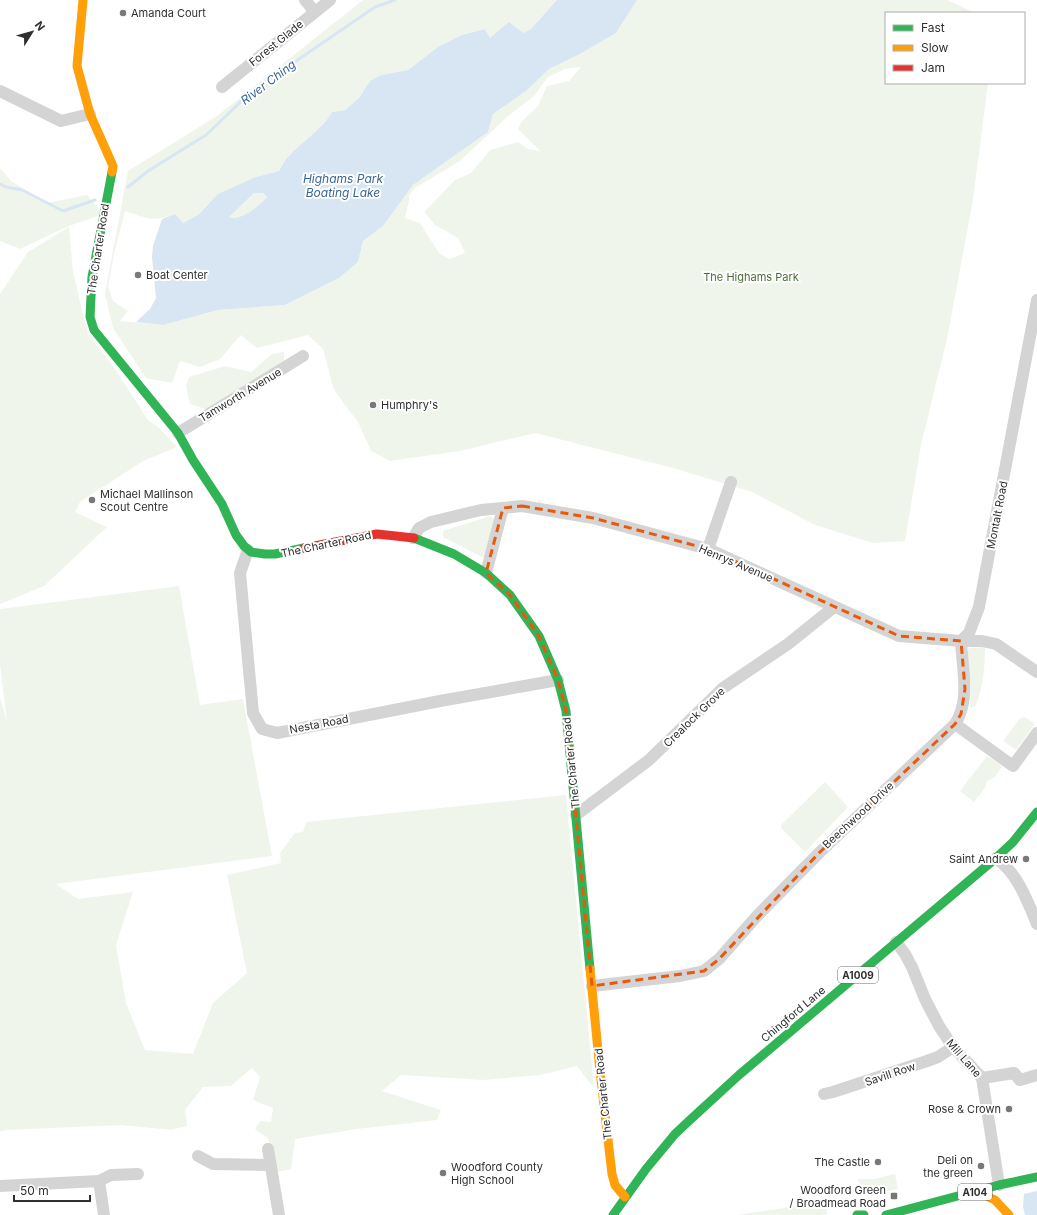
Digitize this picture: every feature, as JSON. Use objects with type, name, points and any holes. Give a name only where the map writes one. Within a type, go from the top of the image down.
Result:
[{"type":"street","points":[[0,92],[61,122],[90,114],[77,66],[83,0]]},
{"type":"street","points":[[305,0],[315,12]]},
{"type":"street","name":"Forest Glade","points":[[222,87],[330,0]]},
{"type":"street","name":"The Charter Road","points":[[90,114],[112,166],[92,277],[90,316],[94,330],[178,433],[186,449],[222,505],[237,536],[248,550],[263,556],[377,534],[414,538],[454,554],[486,574],[510,595],[539,636],[558,680],[566,711],[592,986],[612,1174],[615,1186],[625,1197]]},
{"type":"street","name":"Montalt Road","points":[[961,641],[969,633],[979,607],[1037,300]]},
{"type":"street","name":"Tamworth Avenue","points":[[178,433],[303,356]]},
{"type":"street","points":[[708,549],[731,482]]},
{"type":"street","name":"Henrys Avenue","points":[[414,538],[418,528],[431,522],[481,510],[522,506],[592,518],[708,549],[899,636],[961,641]]},
{"type":"street","points":[[486,574],[504,508]]},
{"type":"street","name":"Nesta Road","points":[[248,550],[240,573],[253,713],[262,729],[277,733],[440,701],[558,680]]},
{"type":"street","name":"Crealock Grove","points":[[576,815],[649,760],[723,688],[788,644],[834,607]]},
{"type":"street","points":[[961,641],[982,641],[996,644],[1037,672]]},
{"type":"street","name":"Beechwood Drive","points":[[592,986],[680,976],[704,971],[719,959],[757,916],[820,852],[955,724],[961,714],[965,689],[961,641]]},
{"type":"street","points":[[955,724],[1012,766],[1037,733]]},
{"type":"street","name":"Chingford Lane","points":[[613,1215],[646,1169],[675,1134],[739,1075],[996,858],[1013,842],[1037,812]]},
{"type":"street","points":[[996,858],[1003,862],[1016,879],[1024,892],[1037,924]]},
{"type":"street","name":"Mill Lane","points":[[896,942],[912,967],[925,999],[939,1026],[953,1047],[982,1078],[999,1185]]},
{"type":"street","name":"Savill Row","points":[[824,1094],[938,1058],[953,1047]]},
{"type":"street","points":[[982,1078],[1014,1073],[1020,1080],[1037,1075]]},
{"type":"street","points":[[268,1150],[279,1215]]},
{"type":"street","points":[[198,1156],[213,1164],[270,1165]]},
{"type":"street","points":[[0,1186],[99,1181],[111,1175],[138,1174]]},
{"type":"street","name":"A104","points":[[886,1215],[999,1185],[1037,1177]]},
{"type":"street","points":[[99,1181],[104,1215]]},
{"type":"street","points":[[976,1191],[991,1197],[1000,1204],[1009,1215]]},
{"type":"street","points":[[857,1215],[864,1215]]},
{"type":"highlighted area","points":[[522,506],[593,518],[708,549],[899,636],[961,641],[965,689],[961,714],[955,724],[820,852],[719,959],[704,971],[592,986],[566,711],[558,680],[539,636],[510,595],[486,573],[503,508]]},
{"type":"green space","name":"The Highams Park","points":[[363,0],[557,0],[531,29],[523,33],[490,38],[485,29],[462,35],[438,47],[408,70],[381,75],[370,81],[359,98],[345,110],[332,112],[320,128],[290,155],[279,171],[256,177],[208,204],[198,215],[183,223],[175,214],[155,219],[125,211],[114,254],[108,287],[113,301],[128,311],[120,321],[163,325],[218,310],[285,305],[339,278],[358,262],[363,241],[383,226],[413,185],[488,132],[493,114],[526,91],[549,69],[580,54],[616,33],[637,0],[947,0],[973,12],[885,12],[885,84],[988,84],[973,200],[947,339],[921,445],[905,541],[873,543],[815,525],[752,492],[673,468],[535,433],[460,451],[390,461],[371,451],[358,422],[334,390],[323,349],[308,335],[257,348],[241,335],[220,359],[200,367],[180,361],[172,383],[146,378],[113,328],[105,294],[128,171],[217,116]],"holes":[[[581,67],[569,81],[547,86],[538,106],[521,122],[518,129],[540,151],[528,149],[518,142],[490,150],[471,173],[455,180],[424,212],[435,225],[458,238],[465,253],[449,259],[439,253],[420,223],[405,218],[409,195],[415,188],[460,161],[507,117],[534,96],[548,77],[565,69]]]},
{"type":"green space","points":[[0,168],[11,181],[47,203],[87,195],[103,214],[69,226],[20,249],[0,241]]},
{"type":"green space","points":[[254,193],[263,193],[267,197],[260,205],[245,215],[234,218],[229,217]]},
{"type":"green space","points":[[69,227],[73,273],[88,334],[111,363],[148,420],[158,427],[177,447],[143,461],[80,502],[75,512],[107,527],[44,586],[0,604],[0,294],[28,252]]},
{"type":"green space","points":[[284,352],[284,362],[208,410],[190,404],[186,386],[189,377],[225,366],[251,372],[272,354]]},
{"type":"green space","points":[[490,516],[494,519],[485,556],[482,557],[443,537],[443,531]]},
{"type":"green space","points":[[179,586],[200,705],[243,699],[272,856],[56,884],[78,899],[133,892],[116,945],[126,1003],[145,1050],[193,1054],[213,1003],[247,973],[227,875],[281,863],[280,853],[295,833],[303,832],[306,822],[566,795],[594,1088],[577,1066],[540,1075],[483,1080],[401,1075],[382,1091],[441,1110],[437,1120],[357,1129],[295,1139],[291,1169],[277,1172],[268,1138],[255,1129],[260,1121],[271,1122],[273,1108],[253,1100],[260,1077],[252,1068],[231,1086],[203,1087],[185,1110],[187,1126],[171,1130],[122,1125],[7,1130],[0,1132],[0,697],[7,722],[0,665],[0,609]]},
{"type":"green space","points":[[985,647],[984,670],[980,693],[975,707],[970,707],[971,686],[966,653],[969,648]]},
{"type":"green space","points":[[1025,717],[1035,724],[1016,750],[1003,741],[1020,718]]},
{"type":"green space","points":[[987,756],[1001,765],[1001,768],[995,777],[987,781],[985,788],[974,802],[960,791]]},
{"type":"green space","points":[[825,782],[848,807],[805,852],[781,828],[781,825]]},
{"type":"green space","points":[[895,1174],[898,1189],[867,1195],[857,1179],[874,1179]]},
{"type":"green space","points":[[826,1202],[827,1214],[821,1215],[737,1215]]},
{"type":"water","name":"Highams Park Boating Lake","points":[[557,0],[637,0],[616,33],[580,54],[549,69],[526,91],[493,114],[488,132],[413,185],[383,226],[363,241],[358,262],[339,278],[285,305],[218,310],[163,325],[136,322],[150,309],[156,298],[152,257],[153,246],[162,219],[175,214],[183,223],[198,215],[218,194],[256,177],[279,171],[290,155],[320,128],[332,112],[345,110],[359,98],[370,81],[381,75],[408,70],[438,47],[462,35],[485,29],[490,38],[509,22],[523,33],[531,29]],"holes":[[[254,193],[263,193],[267,197],[250,212],[239,217],[229,217]]]},
{"type":"water","points":[[1037,1191],[1037,1215],[1025,1215],[1023,1207],[1024,1194]]},
{"type":"waterway","name":"River Ching","points":[[128,187],[148,171],[206,135],[251,92],[375,7],[395,0]]},
{"type":"waterway","name":"River Ching","points":[[0,184],[6,187],[22,190],[63,211],[95,200]]},
{"type":"traffic: fast","points":[[112,172],[92,277],[90,317],[94,330],[178,433],[193,460],[222,504],[236,535],[244,546],[251,552],[265,554],[275,554],[304,548]]},
{"type":"traffic: fast","points":[[414,538],[454,554],[486,573],[510,595],[539,636],[558,680],[566,711],[590,969]]},
{"type":"traffic: fast","points":[[613,1215],[646,1169],[675,1134],[739,1075],[996,858],[1013,842],[1037,812]]},
{"type":"traffic: fast","points":[[886,1215],[999,1185],[1037,1177]]},
{"type":"traffic: fast","points":[[857,1215],[864,1215]]},
{"type":"traffic: slow","points":[[83,0],[77,66],[90,114],[113,166],[112,172]]},
{"type":"traffic: slow","points":[[590,969],[612,1174],[615,1185],[625,1197]]},
{"type":"traffic: slow","points":[[976,1191],[995,1200],[1009,1215]]},
{"type":"traffic: jam","points":[[304,548],[377,534],[414,538]]},
{"type":"place","name":"Amanda Court","points":[[123,13]]},
{"type":"place","name":"Boat Center","points":[[138,275]]},
{"type":"place","name":"Humphry's","points":[[373,405]]},
{"type":"place","name":"Michael Mallinson Scout Centre","points":[[92,500]]},
{"type":"place","name":"Saint Andrew","points":[[1026,859]]},
{"type":"place","name":"Rose & Crown","points":[[1009,1109]]},
{"type":"place","name":"The Castle","points":[[878,1162]]},
{"type":"place","name":"Deli on the green","points":[[981,1166]]},
{"type":"place","name":"Woodford County High School","points":[[443,1173]]},
{"type":"place","name":"Woodford Green / Broadmead Road","points":[[894,1196]]}]
